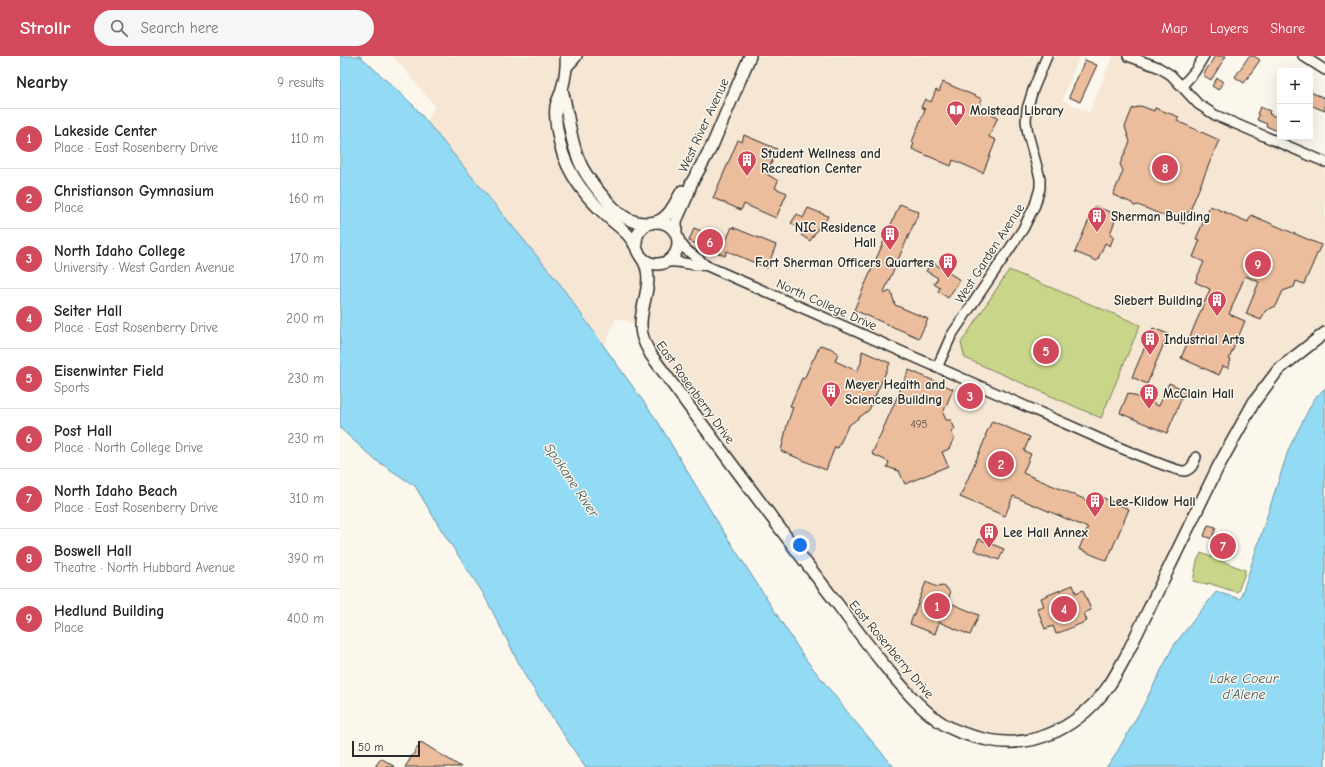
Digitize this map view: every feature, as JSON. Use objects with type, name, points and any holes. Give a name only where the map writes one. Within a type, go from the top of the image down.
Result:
[{"type":"street","points":[[562,90],[569,126],[577,155],[591,181],[612,206],[623,216],[637,223],[667,224],[677,235],[679,243],[676,254],[668,262],[657,265],[651,264],[641,257],[633,240],[588,198],[571,174],[561,150],[556,106],[562,90],[566,61],[576,56]]},
{"type":"street","name":"West River Avenue","points":[[677,235],[676,221],[691,184],[712,146],[750,56]]},
{"type":"street","name":"West Garden Avenue","points":[[937,368],[951,336],[1023,229],[1035,205],[1040,188],[1040,178],[1026,121],[1027,109],[1033,90],[1047,56]]},
{"type":"street","points":[[1128,56],[1158,67],[1171,75],[1198,104],[1214,115],[1325,162]]},
{"type":"street","points":[[1182,86],[1195,71],[1204,56]]},
{"type":"street","points":[[1303,56],[1325,70]]},
{"type":"street","name":"West River Avenue","points":[[653,223],[662,220],[667,216],[682,191],[691,184]]},
{"type":"street","points":[[636,247],[638,235],[641,230],[653,223]]},
{"type":"street","name":"North College Drive","points":[[677,235],[684,250],[699,259],[705,266],[1098,438],[1183,471],[1190,469],[1196,457]]},
{"type":"street","name":"East Rosenberry Drive","points":[[641,257],[648,271],[648,287],[641,326],[646,347],[756,498],[874,652],[921,707],[947,726],[958,731],[978,738],[1004,743],[1024,742],[1056,732],[1083,714],[1110,684],[1126,656],[1218,467],[1254,402],[1279,368],[1325,333]]},
{"type":"street","name":"North College Drive","points":[[668,262],[680,261],[696,267],[705,266]]},
{"type":"shaded area","points":[[393,56],[1080,56],[1062,100],[1089,112],[1113,56],[1128,56],[1158,67],[1198,104],[1325,162],[1325,333],[1264,387],[1126,656],[1083,714],[1037,739],[978,738],[921,707],[651,355],[641,326],[616,318],[605,345],[559,283],[427,121],[435,106]]},
{"type":"green space","points":[[1009,270],[1140,325],[1101,418],[965,358],[961,343]]},
{"type":"green space","points":[[1201,553],[1245,570],[1238,591],[1236,592],[1208,583],[1207,585],[1193,581],[1197,561]]},
{"type":"water","name":"Spokane River","points":[[340,56],[360,56],[414,106],[559,283],[658,422],[718,523],[804,657],[853,719],[894,767],[585,767],[527,679],[483,593],[442,531],[415,486],[374,459],[340,428]]},
{"type":"water","name":"Lake Coeur d'Alene","points":[[1325,388],[1325,767],[1106,767],[1113,759],[1142,708],[1174,645],[1216,592],[1239,599],[1241,597],[1289,448],[1314,399]]},
{"type":"building","points":[[1215,56],[1226,56],[1211,80],[1203,75]]},
{"type":"building","points":[[1249,56],[1254,56],[1260,60],[1244,83],[1235,77]]},
{"type":"building","points":[[1085,60],[1097,65],[1080,102],[1069,97]]},
{"type":"building","points":[[1217,78],[1223,82],[1218,90],[1212,86]]},
{"type":"building","name":"Molstead Library","points":[[943,82],[982,99],[978,108],[998,117],[989,137],[996,140],[983,173],[953,160],[951,166],[912,149],[914,143],[912,142],[925,109],[921,107],[925,99],[931,102],[936,90],[939,92]]},
{"type":"building","points":[[1313,93],[1325,98],[1325,111],[1313,106]]},
{"type":"building","points":[[1141,106],[1154,111],[1155,108],[1179,117],[1177,121],[1219,140],[1191,208],[1192,211],[1188,212],[1184,224],[1138,205],[1134,206],[1132,203],[1113,195],[1123,171],[1120,164],[1130,142],[1125,127],[1132,109]]},
{"type":"building","points":[[1260,107],[1270,111],[1269,114],[1277,117],[1277,131],[1257,120],[1259,115],[1257,114]]},
{"type":"building","name":"Student Wellness and Recreation Center","points":[[744,135],[777,149],[767,174],[778,181],[775,188],[787,193],[776,218],[744,204],[741,210],[713,198],[738,140],[742,142]]},
{"type":"building","name":"NIC Residence Hall","points":[[900,204],[919,212],[883,294],[891,291],[895,305],[928,319],[919,338],[854,310]]},
{"type":"building","name":"Sherman Building","points":[[1095,206],[1117,215],[1110,234],[1114,236],[1110,246],[1105,243],[1097,261],[1075,252]]},
{"type":"building","points":[[1210,206],[1248,222],[1251,215],[1321,245],[1304,284],[1296,281],[1294,287],[1283,291],[1276,306],[1265,311],[1261,320],[1246,314],[1259,282],[1245,276],[1229,314],[1245,321],[1229,359],[1231,360],[1228,368],[1223,366],[1219,375],[1181,358],[1210,289],[1195,282],[1204,262],[1193,257],[1200,240],[1196,239]]},
{"type":"building","points":[[808,208],[828,216],[823,226],[820,225],[810,241],[801,235],[804,231],[791,223],[797,214],[803,218]]},
{"type":"building","points":[[732,227],[776,245],[767,268],[727,251],[725,256],[712,250],[711,252],[704,249],[705,247],[689,241],[694,228],[726,241]]},
{"type":"building","name":"Fort Sherman Officers Quarters","points":[[932,262],[960,280],[948,298],[938,291],[940,288],[934,284],[938,278],[926,271]]},
{"type":"building","name":"Industrial Arts","points":[[1153,328],[1168,334],[1147,384],[1132,377]]},
{"type":"building","name":"Meyer Health and Sciences Building","points":[[820,345],[830,348],[838,353],[835,361],[857,371],[861,363],[862,351],[890,363],[869,410],[848,426],[838,448],[835,447],[826,470],[781,451],[793,407],[790,406],[802,378],[804,379]]},
{"type":"building","points":[[909,370],[953,389],[943,413],[946,420],[951,420],[955,429],[951,431],[954,438],[949,449],[942,452],[948,466],[905,484],[899,471],[887,467],[889,462],[872,454]]},
{"type":"building","name":"McClain Hall","points":[[1169,383],[1185,390],[1167,433],[1120,413],[1128,393],[1159,406]]},
{"type":"building","points":[[992,421],[1030,437],[1024,451],[1031,454],[1023,473],[1091,502],[1093,501],[1099,503],[1101,497],[1129,509],[1107,561],[1079,549],[1088,528],[1013,496],[1005,516],[960,497]]},
{"type":"building","points":[[1208,525],[1216,527],[1212,539],[1204,536]]},
{"type":"building","name":"Lee Hall Annex","points":[[979,539],[1004,549],[999,560],[974,550]]},
{"type":"building","points":[[926,582],[937,587],[943,586],[947,588],[950,593],[948,602],[979,615],[970,635],[939,622],[935,634],[910,624]]},
{"type":"building","points":[[1073,585],[1076,593],[1083,590],[1091,610],[1084,613],[1087,621],[1056,634],[1053,626],[1045,629],[1037,608],[1044,606],[1041,598]]},
{"type":"building","points":[[421,742],[461,767],[405,767]]},
{"type":"building","points":[[381,758],[395,767],[375,767]]},
{"type":"place","name":"Molstead Library","points":[[956,127]]},
{"type":"place","name":"Boswell Hall","points":[[1165,168]]},
{"type":"place","name":"Student Wellness and Recreation Center","points":[[747,177]]},
{"type":"place","name":"Sherman Building","points":[[1097,233]]},
{"type":"place","name":"Post Hall","points":[[710,242]]},
{"type":"place","name":"NIC Residence Hall","points":[[890,251]]},
{"type":"place","name":"Hedlund Building","points":[[1258,264]]},
{"type":"place","name":"Fort Sherman Officers Quarters","points":[[948,279]]},
{"type":"place","name":"Siebert Building","points":[[1217,317]]},
{"type":"place","name":"Eisenwinter Field","points":[[1046,351]]},
{"type":"place","name":"Industrial Arts","points":[[1150,356]]},
{"type":"place","name":"North Idaho College","points":[[970,396]]},
{"type":"place","name":"Meyer Health and Sciences Building","points":[[831,408]]},
{"type":"place","name":"McClain Hall","points":[[1149,410]]},
{"type":"place","name":"Christianson Gymnasium","points":[[1001,464]]},
{"type":"place","name":"Lee-Kildow Hall","points":[[1095,518]]},
{"type":"place","name":"North Idaho Beach","points":[[1223,546]]},
{"type":"place","name":"Lee Hall Annex","points":[[989,549]]},
{"type":"place","name":"Lakeside Center","points":[[937,606]]},
{"type":"place","name":"Seiter Hall","points":[[1064,609]]}]
